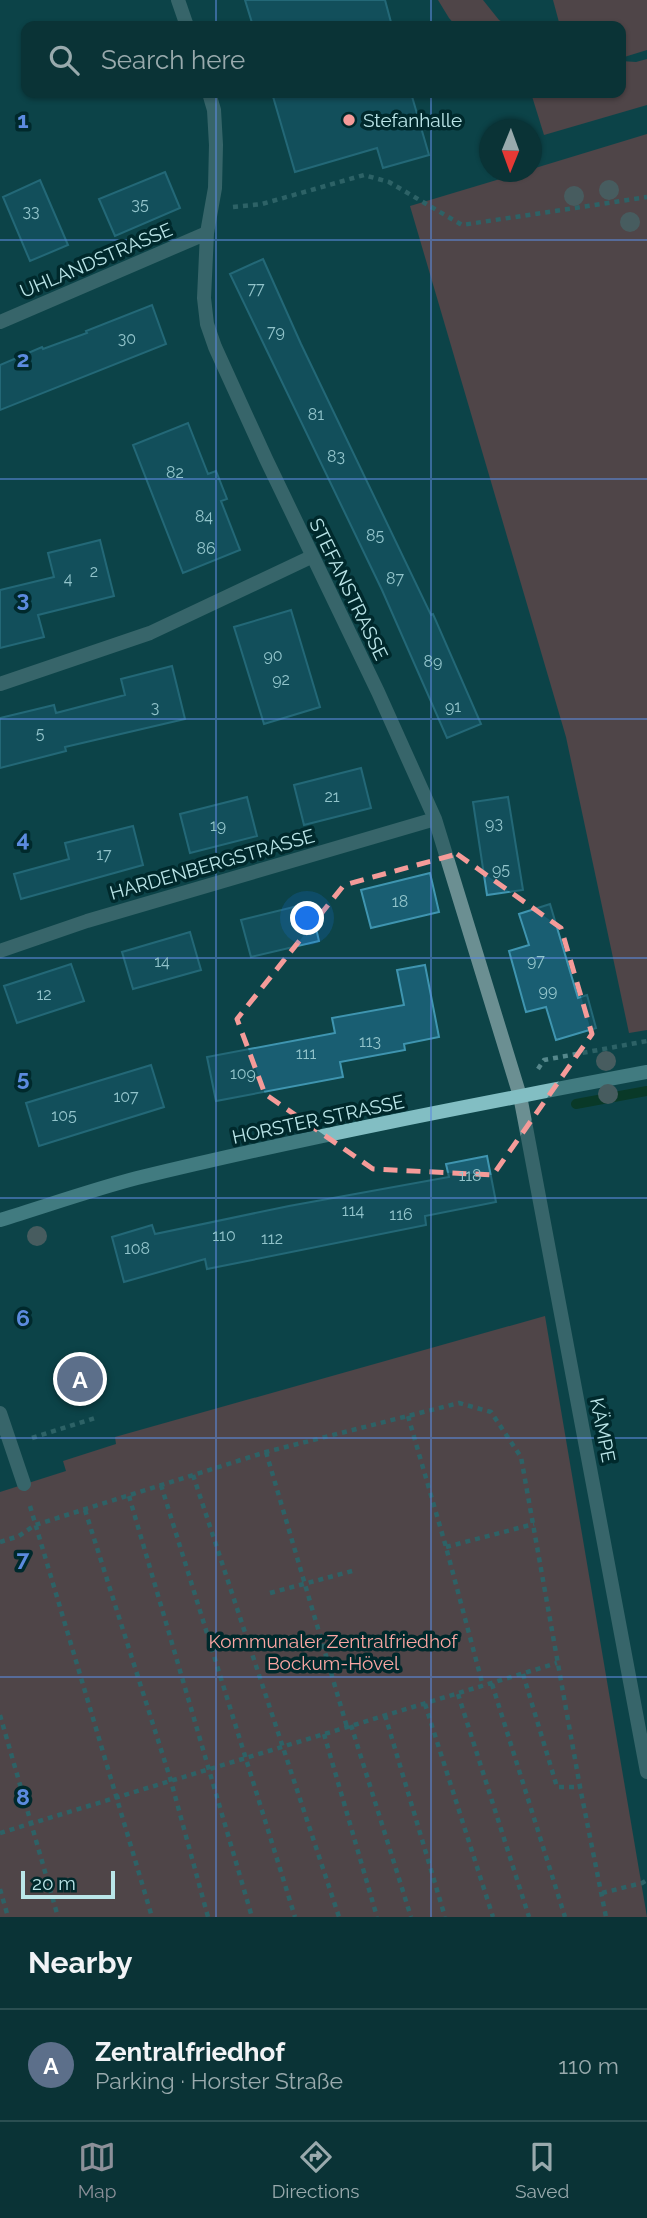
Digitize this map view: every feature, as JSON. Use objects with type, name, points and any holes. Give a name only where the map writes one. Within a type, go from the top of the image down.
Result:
[{"type":"street","points":[[178,0],[185,21]]},
{"type":"street","name":"STEFANSTRASSE","points":[[210,98],[214,110],[216,145],[215,188],[207,233],[204,298],[207,324],[312,557],[378,692],[435,819],[520,1096]]},
{"type":"street","name":"UHLANDSTRASSE","points":[[0,322],[207,233]]},
{"type":"street","points":[[0,684],[150,633],[312,557]]},
{"type":"street","name":"HARDENBERGSTRASSE","points":[[0,951],[87,921],[435,819]]},
{"type":"street","name":"HORSTER STRASSE","points":[[0,1220],[135,1179],[289,1144],[647,1072]]},
{"type":"street","name":"KÄMPE","points":[[520,1096],[647,1772]]},
{"type":"street","points":[[0,1413],[24,1484]]},
{"type":"path","points":[[211,210],[262,204],[364,175],[389,182],[462,225],[647,197]]},
{"type":"path","points":[[0,1542],[19,1536],[35,1525],[266,1452],[459,1403],[491,1412],[521,1457],[606,1917]]},
{"type":"path","points":[[408,1416],[483,1686]]},
{"type":"path","points":[[10,1445],[95,1418]]},
{"type":"path","points":[[266,1452],[304,1583],[411,1917]]},
{"type":"path","points":[[193,1475],[339,1917]]},
{"type":"path","points":[[24,1484],[152,1917]]},
{"type":"path","points":[[161,1485],[295,1917]]},
{"type":"path","points":[[130,1496],[252,1917]]},
{"type":"path","points":[[85,1510],[171,1781],[208,1917]]},
{"type":"path","points":[[446,1547],[534,1524]]},
{"type":"path","points":[[270,1593],[356,1570]]},
{"type":"path","points":[[0,1833],[557,1662]]},
{"type":"path","points":[[523,1674],[557,1787],[580,1787]]},
{"type":"path","points":[[492,1684],[565,1917]]},
{"type":"path","points":[[458,1694],[529,1917]]},
{"type":"path","points":[[425,1704],[493,1917]]},
{"type":"path","points":[[0,1715],[58,1917]]},
{"type":"path","points":[[385,1715],[445,1917]]},
{"type":"path","points":[[324,1734],[377,1917]]},
{"type":"path","points":[[602,1893],[642,1884],[647,1880]]},
{"type":"path","points":[[0,1889],[9,1917]]},
{"type":"highlighted area","points":[[457,854],[561,928],[592,1034],[493,1175],[373,1169],[265,1094],[237,1019],[344,885]]},
{"type":"green space","points":[[438,0],[483,0],[501,21],[452,21]]},
{"type":"green space","points":[[553,0],[647,0],[647,50],[626,56],[626,21],[559,21]]},
{"type":"green space","points":[[647,59],[647,105],[544,135],[542,119],[539,119],[533,98],[626,98],[626,61]]},
{"type":"green space","points":[[647,134],[647,1030],[629,1033],[566,737],[410,206],[490,182],[542,182],[542,166]]},
{"type":"green space","name":"Kommunaler Zentralfriedhof Bockum-Hövel","points":[[545,1316],[647,1917],[0,1917],[0,1492],[66,1471],[63,1461],[116,1444],[115,1437]]},
{"type":"building","points":[[245,0],[385,0],[391,21],[251,21]]},
{"type":"building","name":"Stefanhalle","points":[[273,98],[412,98],[429,155],[383,168],[377,148],[295,172]]},
{"type":"building","points":[[165,172],[180,208],[115,236],[99,199]]},
{"type":"building","points":[[40,180],[68,245],[30,261],[3,197]]},
{"type":"building","points":[[263,259],[301,344],[431,615],[433,614],[481,724],[447,738],[382,590],[230,274]]},
{"type":"building","points":[[152,305],[166,344],[0,410],[0,365],[42,347],[43,349],[87,333],[86,331]]},
{"type":"building","points":[[188,423],[208,474],[216,471],[227,499],[221,501],[240,550],[183,573],[133,445]]},
{"type":"building","points":[[100,540],[114,596],[38,615],[44,637],[0,648],[0,590],[54,577],[48,553]]},
{"type":"building","points":[[291,610],[320,707],[264,724],[234,627]]},
{"type":"building","points":[[172,666],[185,719],[65,747],[66,751],[0,768],[0,718],[54,705],[56,713],[125,695],[121,679]]},
{"type":"building","points":[[361,768],[371,808],[304,825],[294,785]]},
{"type":"building","points":[[247,797],[257,836],[190,853],[180,814]]},
{"type":"building","points":[[508,797],[523,890],[487,895],[473,802]]},
{"type":"building","points":[[133,826],[143,865],[21,899],[14,874],[69,859],[65,843]]},
{"type":"building","points":[[430,873],[439,912],[371,928],[361,890]]},
{"type":"building","points":[[310,903],[319,941],[251,957],[241,920]]},
{"type":"building","points":[[550,904],[578,998],[587,995],[596,1028],[556,1040],[546,1007],[526,1012],[509,951],[529,945],[519,914]]},
{"type":"building","points":[[190,932],[201,970],[133,989],[122,952]]},
{"type":"building","points":[[71,964],[84,1001],[17,1023],[4,986]]},
{"type":"building","points":[[425,965],[439,1037],[404,1044],[405,1050],[340,1062],[343,1077],[216,1101],[207,1057],[335,1033],[332,1018],[404,1005],[397,970]]},
{"type":"building","points":[[151,1065],[164,1107],[39,1146],[26,1103]]},
{"type":"building","points":[[487,1156],[496,1202],[425,1216],[426,1225],[207,1269],[205,1259],[124,1282],[112,1237],[152,1225],[155,1234],[449,1177],[446,1164]]},
{"type":"waterway","points":[[576,1104],[647,1091]]},
{"type":"place","name":"Stefanhalle","points":[[349,120]]},
{"type":"place","name":"Zentralfriedhof","points":[[80,1379]]}]
